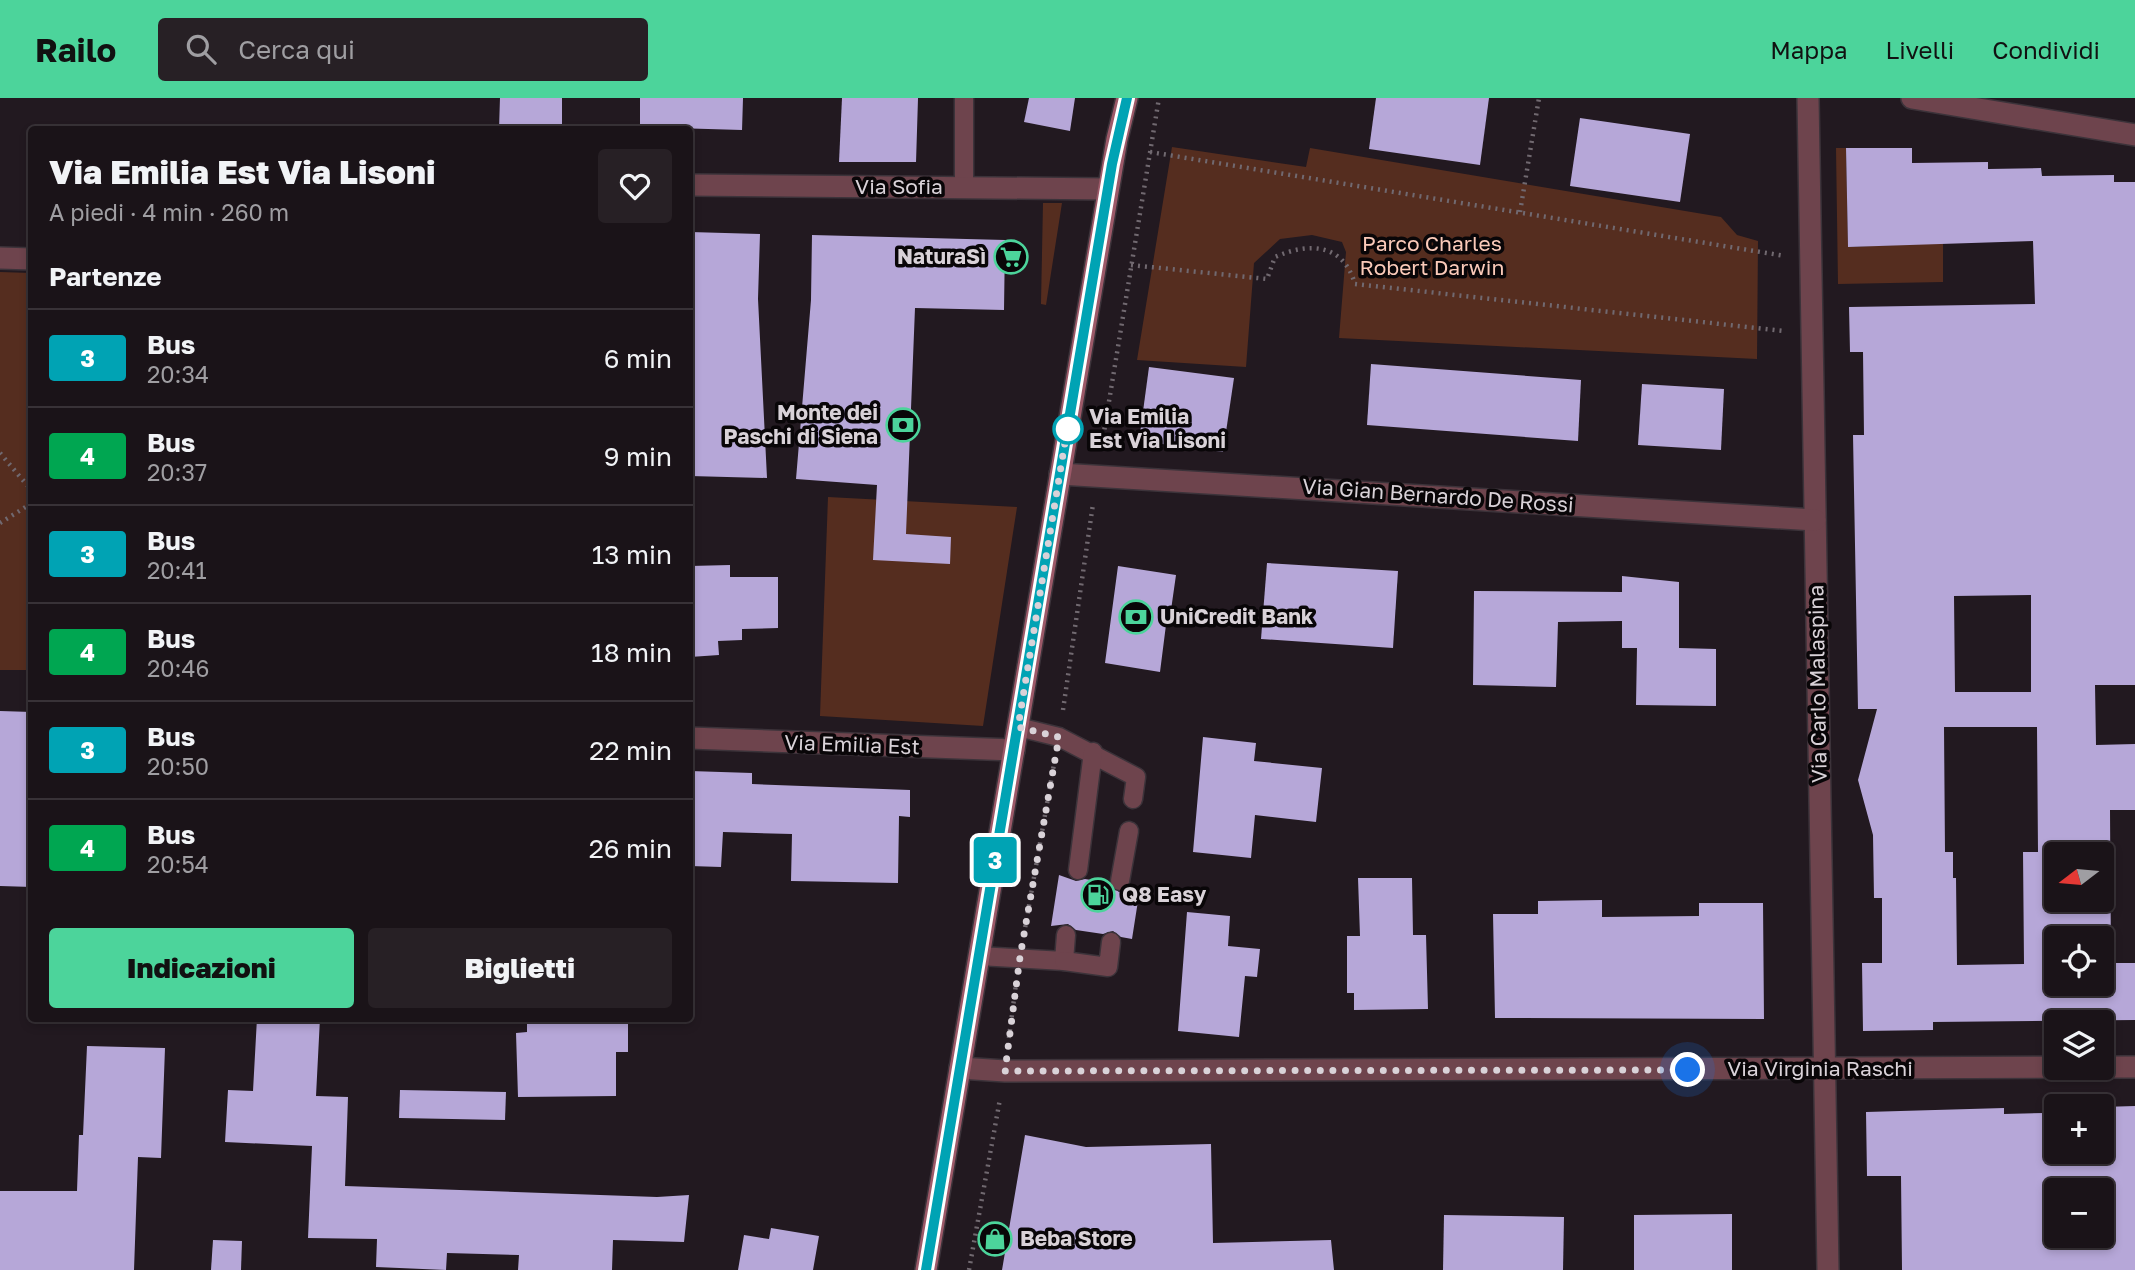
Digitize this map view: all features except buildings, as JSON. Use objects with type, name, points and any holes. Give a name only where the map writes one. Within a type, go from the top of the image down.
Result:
[{"type":"main road","points":[[1117,139],[1119,98]]},
{"type":"main road","points":[[926,1270],[1108,189],[1128,98]]},
{"type":"street","name":"Via Carlo Malaspina","points":[[1808,98],[1828,1270]]},
{"type":"street","points":[[1912,98],[2135,135]]},
{"type":"street","name":"Via Sofia","points":[[693,185],[1108,189]]},
{"type":"street","points":[[0,258],[28,259]]},
{"type":"street","name":"Via Gian Bernardo De Rossi","points":[[1060,474],[1098,474],[1815,520]]},
{"type":"street","name":"Via Emilia Est","points":[[693,738],[1014,751]]},
{"type":"street","name":"Via Virginia Raschi","points":[[960,1068],[1005,1071],[2135,1067]]},
{"type":"lane","points":[[964,98],[964,187]]},
{"type":"lane","points":[[1018,727],[1059,737],[1093,752],[1136,778],[1133,799]]},
{"type":"lane","points":[[1078,870],[1093,752]]},
{"type":"lane","points":[[1121,881],[1129,831]]},
{"type":"lane","points":[[1064,961],[1066,934]]},
{"type":"lane","points":[[979,956],[1020,957],[1108,967],[1111,942]]},
{"type":"path","points":[[969,1270],[1005,1071],[1020,957],[1059,737],[1098,474],[1159,98]]},
{"type":"path","points":[[1520,212],[1539,98]]},
{"type":"path","points":[[1150,152],[1811,261]]},
{"type":"path","points":[[1131,265],[1267,279],[1275,257],[1297,247],[1320,249],[1338,256],[1350,270],[1354,284],[1812,334]]},
{"type":"path","points":[[0,453],[28,486]]},
{"type":"path","points":[[0,523],[28,506]]},
{"type":"green space","name":"Parco Charles Robert Darwin","points":[[1172,147],[1306,167],[1310,148],[1721,217],[1737,235],[1758,241],[1757,359],[1339,338],[1346,252],[1342,242],[1312,235],[1280,239],[1254,263],[1246,367],[1137,360]]},
{"type":"green space","points":[[1836,148],[1846,148],[1848,247],[1943,243],[1943,282],[1838,284]]},
{"type":"green space","points":[[1043,203],[1062,203],[1046,305],[1041,304]]},
{"type":"green space","points":[[0,272],[28,273],[28,670],[0,670]]},
{"type":"green space","points":[[828,497],[1017,507],[983,726],[820,716]]},
{"type":"bus line","name":"3","points":[[926,1270],[1112,164],[1127,98]]},
{"type":"place","name":"NaturaSì","points":[[1011,257]]},
{"type":"place","name":"Monte dei Paschi di Siena","points":[[903,425]]},
{"type":"place","name":"Via Emilia Est Via Lisoni","points":[[1068,429]]},
{"type":"place","name":"UniCredit Bank","points":[[1136,617]]},
{"type":"place","name":"Q8 Easy","points":[[1098,895]]},
{"type":"place","name":"Beba Store","points":[[995,1239]]},
{"type":"route","points":[[1068,429],[1068,424],[1018,727],[1059,737],[1020,957],[1005,1071],[1688,1070]]}]
